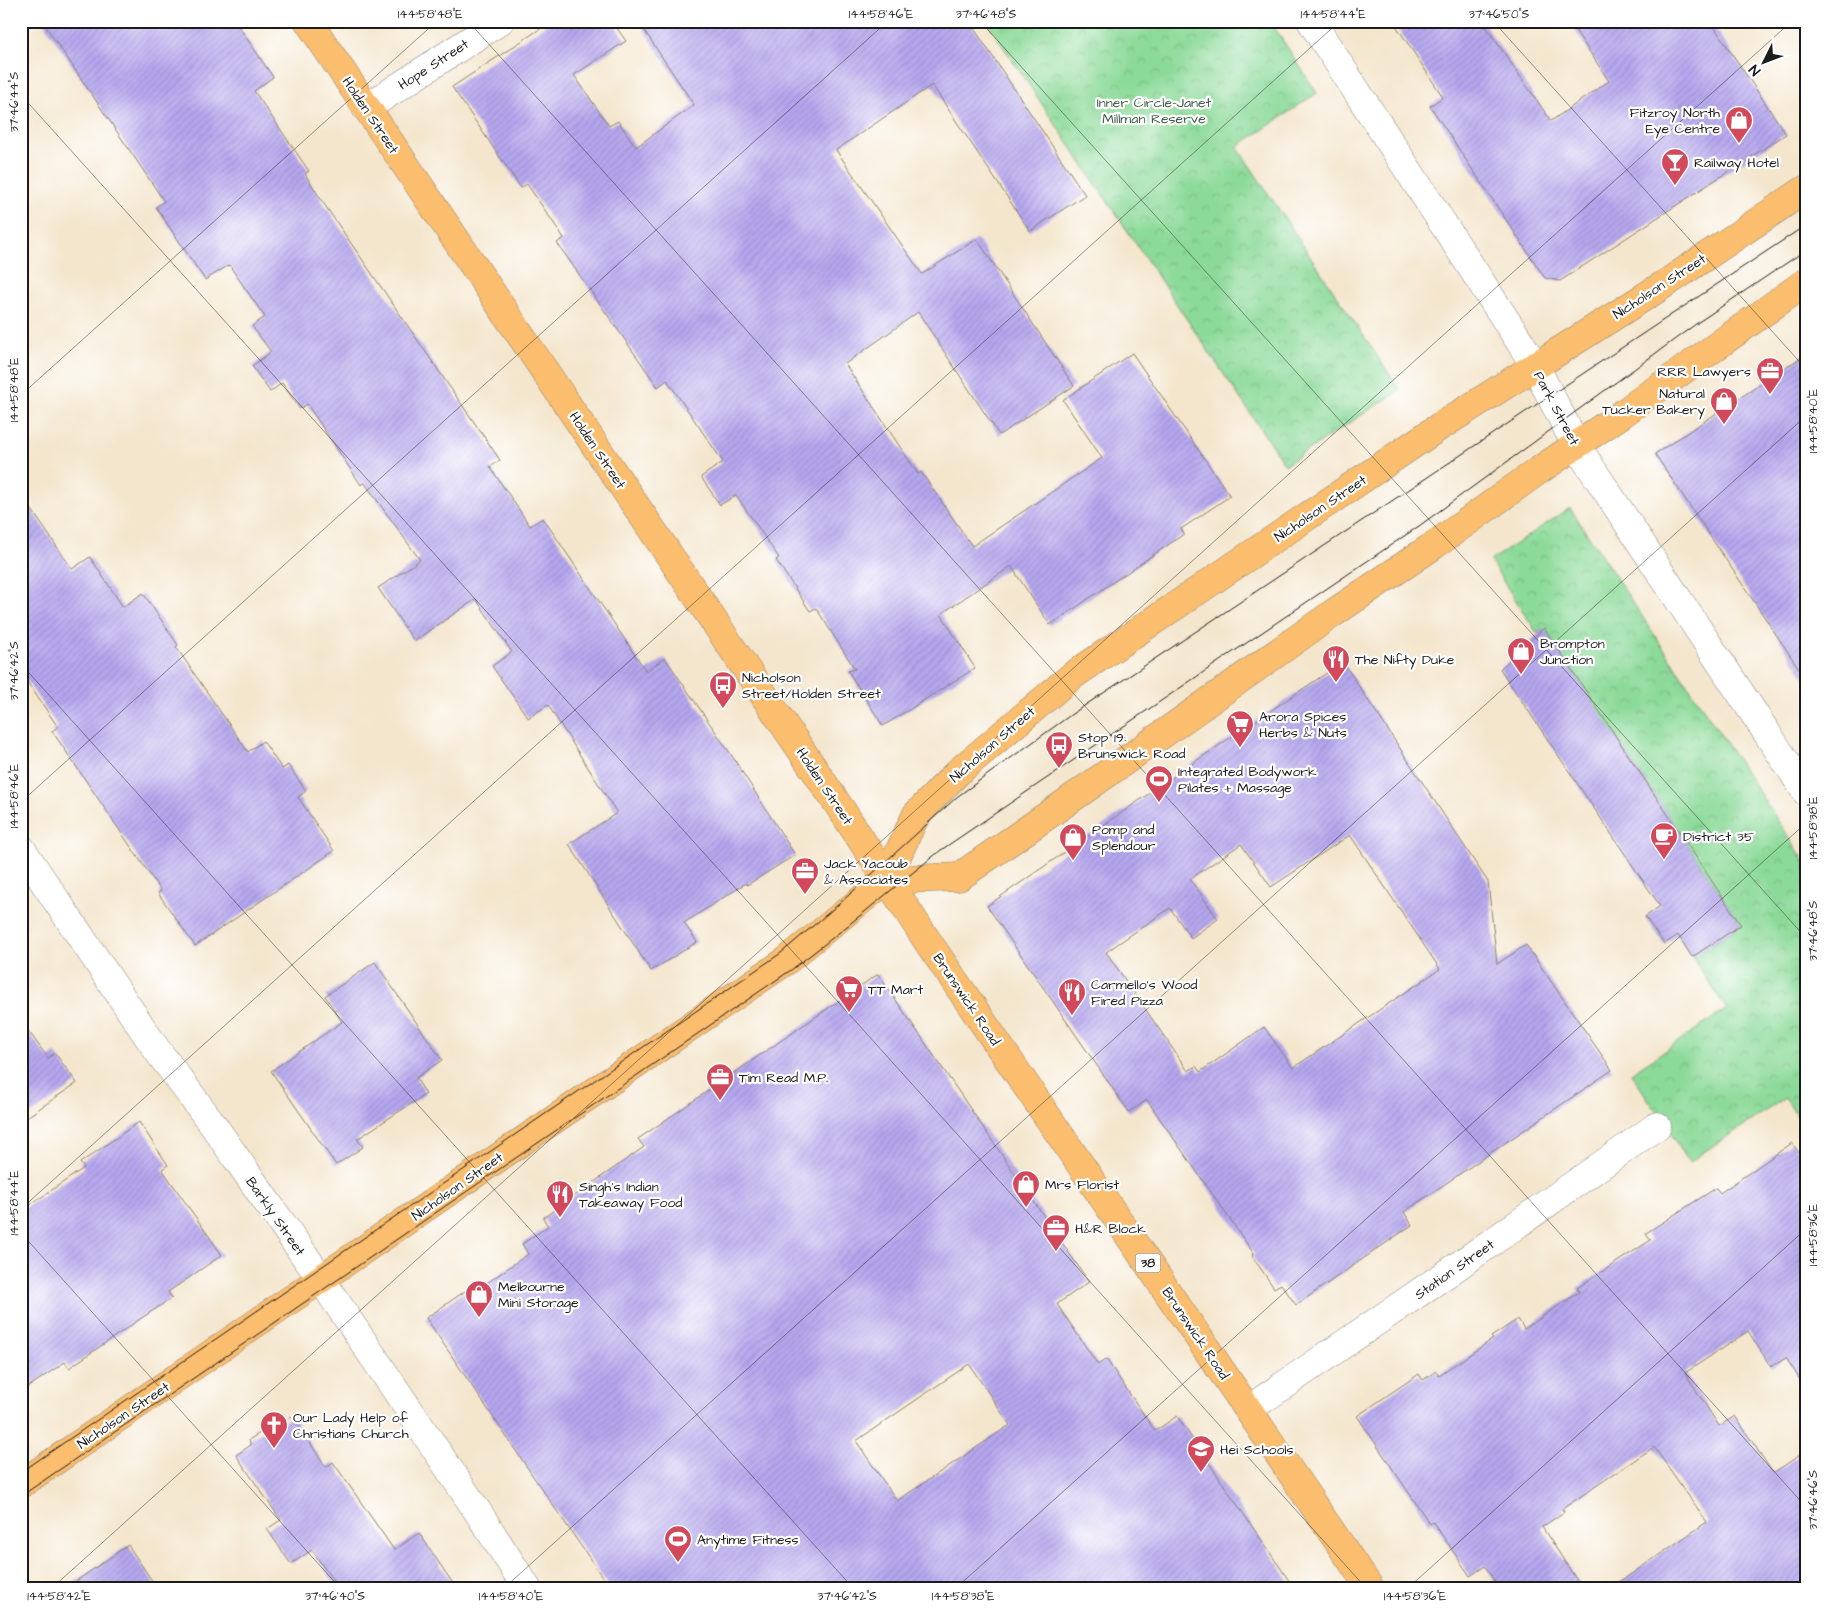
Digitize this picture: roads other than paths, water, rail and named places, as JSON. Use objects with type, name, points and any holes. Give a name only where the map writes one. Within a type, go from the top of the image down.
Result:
[{"type":"main road","name":"Holden Street","points":[[308,21],[835,800],[886,880]]},
{"type":"main road","name":"Nicholson Street","points":[[21,1484],[786,961],[886,880],[916,815],[958,772],[1072,676],[1439,427],[1668,282],[1806,189]]},
{"type":"main road","points":[[886,880],[959,876],[1332,614],[1457,530],[1622,414],[1778,300],[1806,282]]},
{"type":"main road","name":"Brunswick Road","points":[[886,880],[1370,1588]]},
{"type":"street","name":"Hope Street","points":[[366,108],[500,21]]},
{"type":"street","name":"Park Street","points":[[1311,21],[1535,366],[1576,445],[1806,792]]},
{"type":"street","name":"Barkly Street","points":[[21,848],[158,1050],[212,1122],[321,1280],[476,1509],[527,1588]]},
{"type":"street","name":"Station Street","points":[[1249,1410],[1657,1126]]},
{"type":"tram line","points":[[21,1472],[781,953],[839,904],[958,796],[1072,714],[1806,225]]},
{"type":"tram line","points":[[21,1496],[791,970],[941,850],[1419,526],[1700,321],[1806,250]]},
{"type":"place","name":"Fitzroy North Eye Centre","points":[[1739,144]]},
{"type":"place","name":"Railway Hotel","points":[[1675,186]]},
{"type":"place","name":"RRR Lawyers","points":[[1770,395]]},
{"type":"place","name":"Natural Tucker Bakery","points":[[1724,425]]},
{"type":"place","name":"Brompton Junction","points":[[1521,675]]},
{"type":"place","name":"The Nifty Duke","points":[[1336,683]]},
{"type":"place","name":"Nicholson Street/Holden Street","points":[[723,709]]},
{"type":"place","name":"Arora Spices Herbs & Nuts","points":[[1240,748]]},
{"type":"place","name":"Stop 19: Brunswick Road","points":[[1059,769]]},
{"type":"place","name":"Integrated Bodywork Pilates + Massage","points":[[1159,803]]},
{"type":"place","name":"District 35","points":[[1664,860]]},
{"type":"place","name":"Pomp and Splendour","points":[[1073,861]]},
{"type":"place","name":"Jack Yacoub & Associates","points":[[805,895]]},
{"type":"place","name":"TT Mart","points":[[849,1013]]},
{"type":"place","name":"Carmello's Wood Fired Pizza","points":[[1072,1016]]},
{"type":"place","name":"Tim Read M.P.","points":[[720,1101]]},
{"type":"place","name":"Mrs Florist","points":[[1026,1208]]},
{"type":"place","name":"Singh's Indian Takeaway Food","points":[[560,1218]]},
{"type":"place","name":"H&R Block","points":[[1056,1252]]},
{"type":"place","name":"Melbourne Mini Storage","points":[[479,1318]]},
{"type":"place","name":"Our Lady Help of Christians Church","points":[[274,1449]]},
{"type":"place","name":"Hei Schools","points":[[1201,1473]]},
{"type":"place","name":"Anytime Fitness","points":[[678,1563]]},
{"type":"park label","name":"Inner Circle-Janet Millman Reserve","points":[[1154,110]]}]
